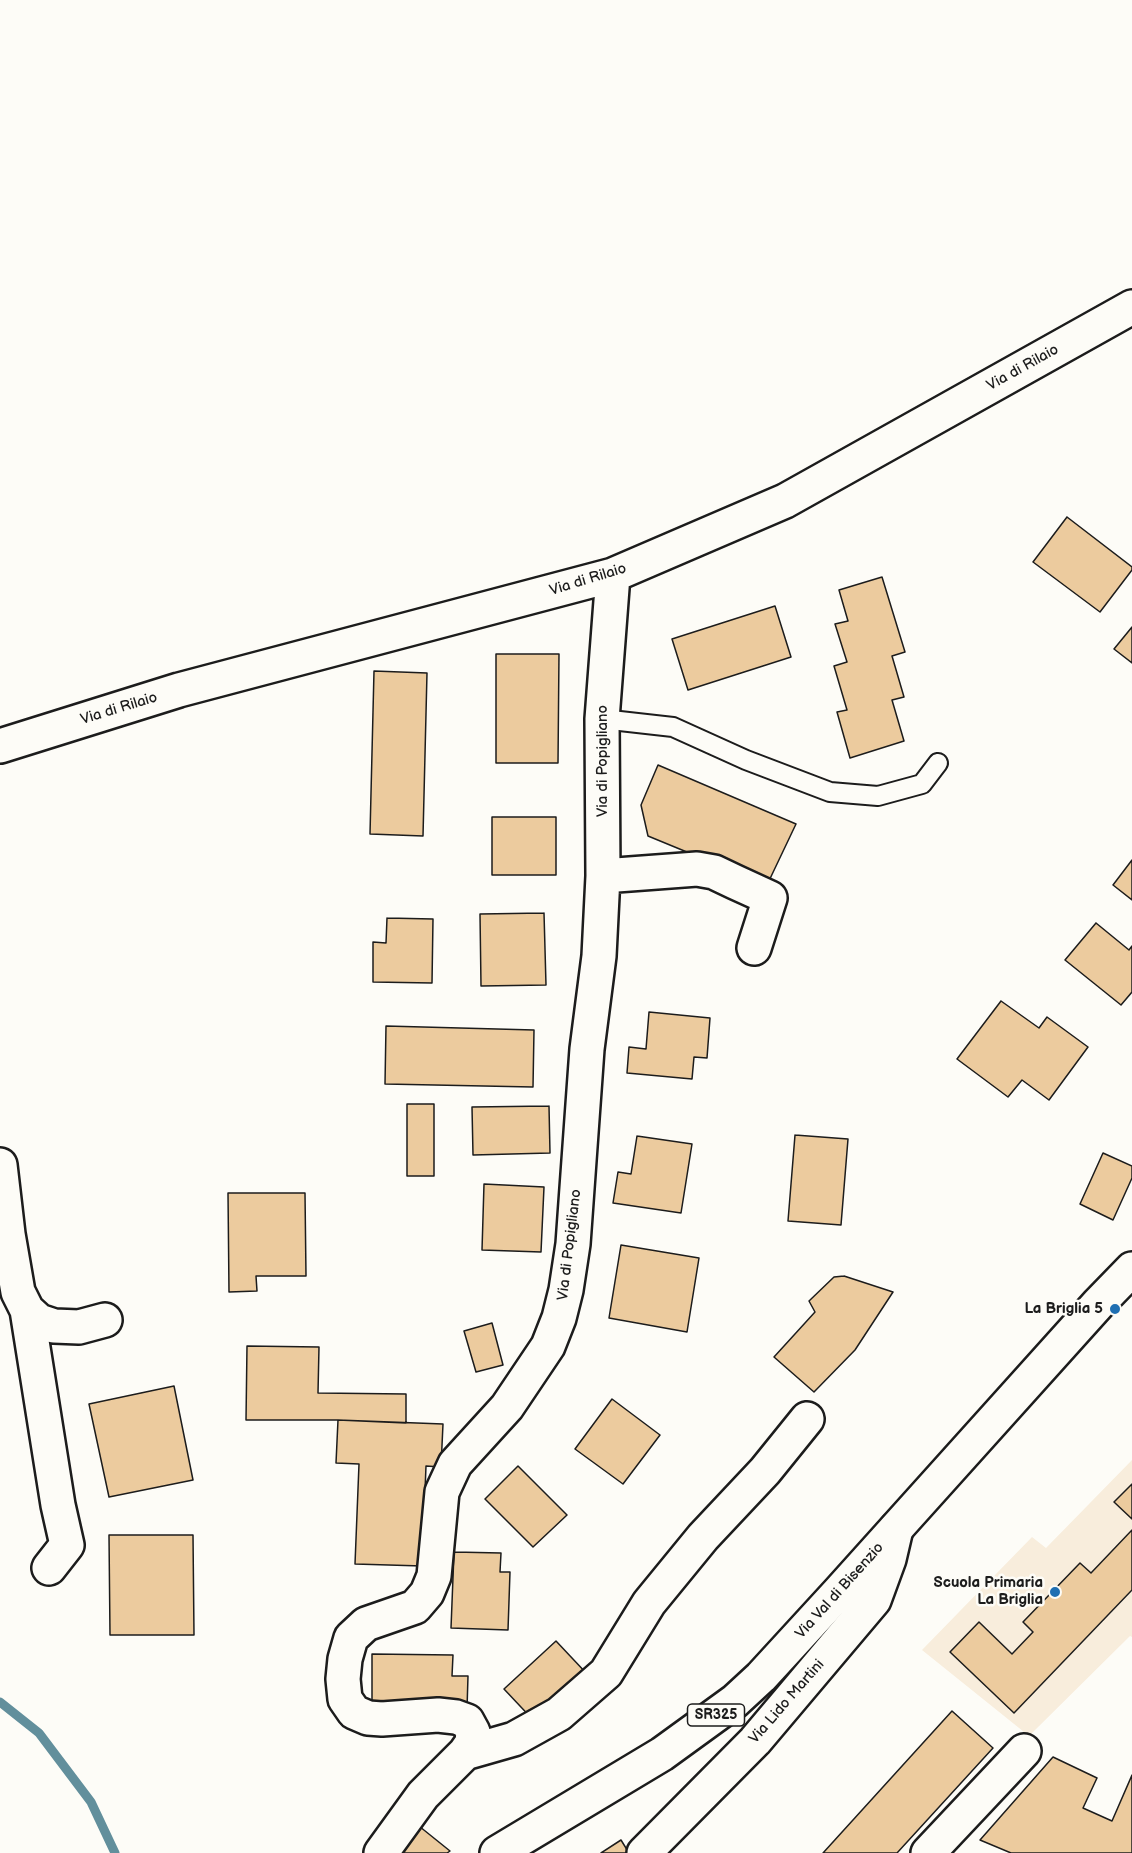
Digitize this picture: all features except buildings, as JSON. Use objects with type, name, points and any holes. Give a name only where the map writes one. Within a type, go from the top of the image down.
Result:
[{"type":"street","name":"Via di Rilaio","points":[[0,746],[179,690],[613,575],[785,501],[1132,307]]},
{"type":"street","name":"Via di Popigliano","points":[[465,1753],[472,1743],[473,1732],[467,1721],[438,1714],[368,1718],[354,1712],[345,1699],[343,1679],[345,1659],[351,1638],[366,1624],[415,1607],[427,1593],[434,1575],[442,1492],[455,1464],[507,1407],[548,1346],[559,1318],[566,1290],[573,1244],[587,1048],[598,956],[603,876],[602,719],[613,575]]},
{"type":"street","points":[[603,876],[697,869],[714,872],[770,898],[754,948]]},
{"type":"street","points":[[0,1165],[18,1292],[27,1310],[58,1505],[67,1545],[49,1568]]},
{"type":"street","name":"Via Val di Bisenzio","points":[[497,1853],[662,1754],[735,1701],[761,1677],[1132,1269]]},
{"type":"street","points":[[27,1310],[39,1321],[54,1326],[79,1327],[105,1320]]},
{"type":"street","points":[[381,1853],[423,1795],[465,1753],[514,1739],[559,1714],[606,1673],[649,1603],[703,1537],[765,1471],[807,1419]]},
{"type":"street","name":"Via Lido Martini","points":[[644,1853],[755,1741],[874,1600],[889,1559],[896,1529]]},
{"type":"street","points":[[928,1853],[1024,1751]]},
{"type":"lane","points":[[602,719],[673,727],[746,760],[830,792],[878,796],[922,784],[938,763]]},
{"type":"shaded area","name":"Scuola Primaria La Briglia","points":[[1132,1460],[1132,1637],[1130,1636],[1029,1736],[922,1650],[1032,1537],[1046,1548]]},
{"type":"waterway","points":[[0,1702],[39,1733],[91,1802],[115,1853]]},
{"type":"place","name":"La Briglia 5","points":[[1115,1309]]},
{"type":"place","name":"Scuola Primaria La Briglia","points":[[1055,1592]]}]
